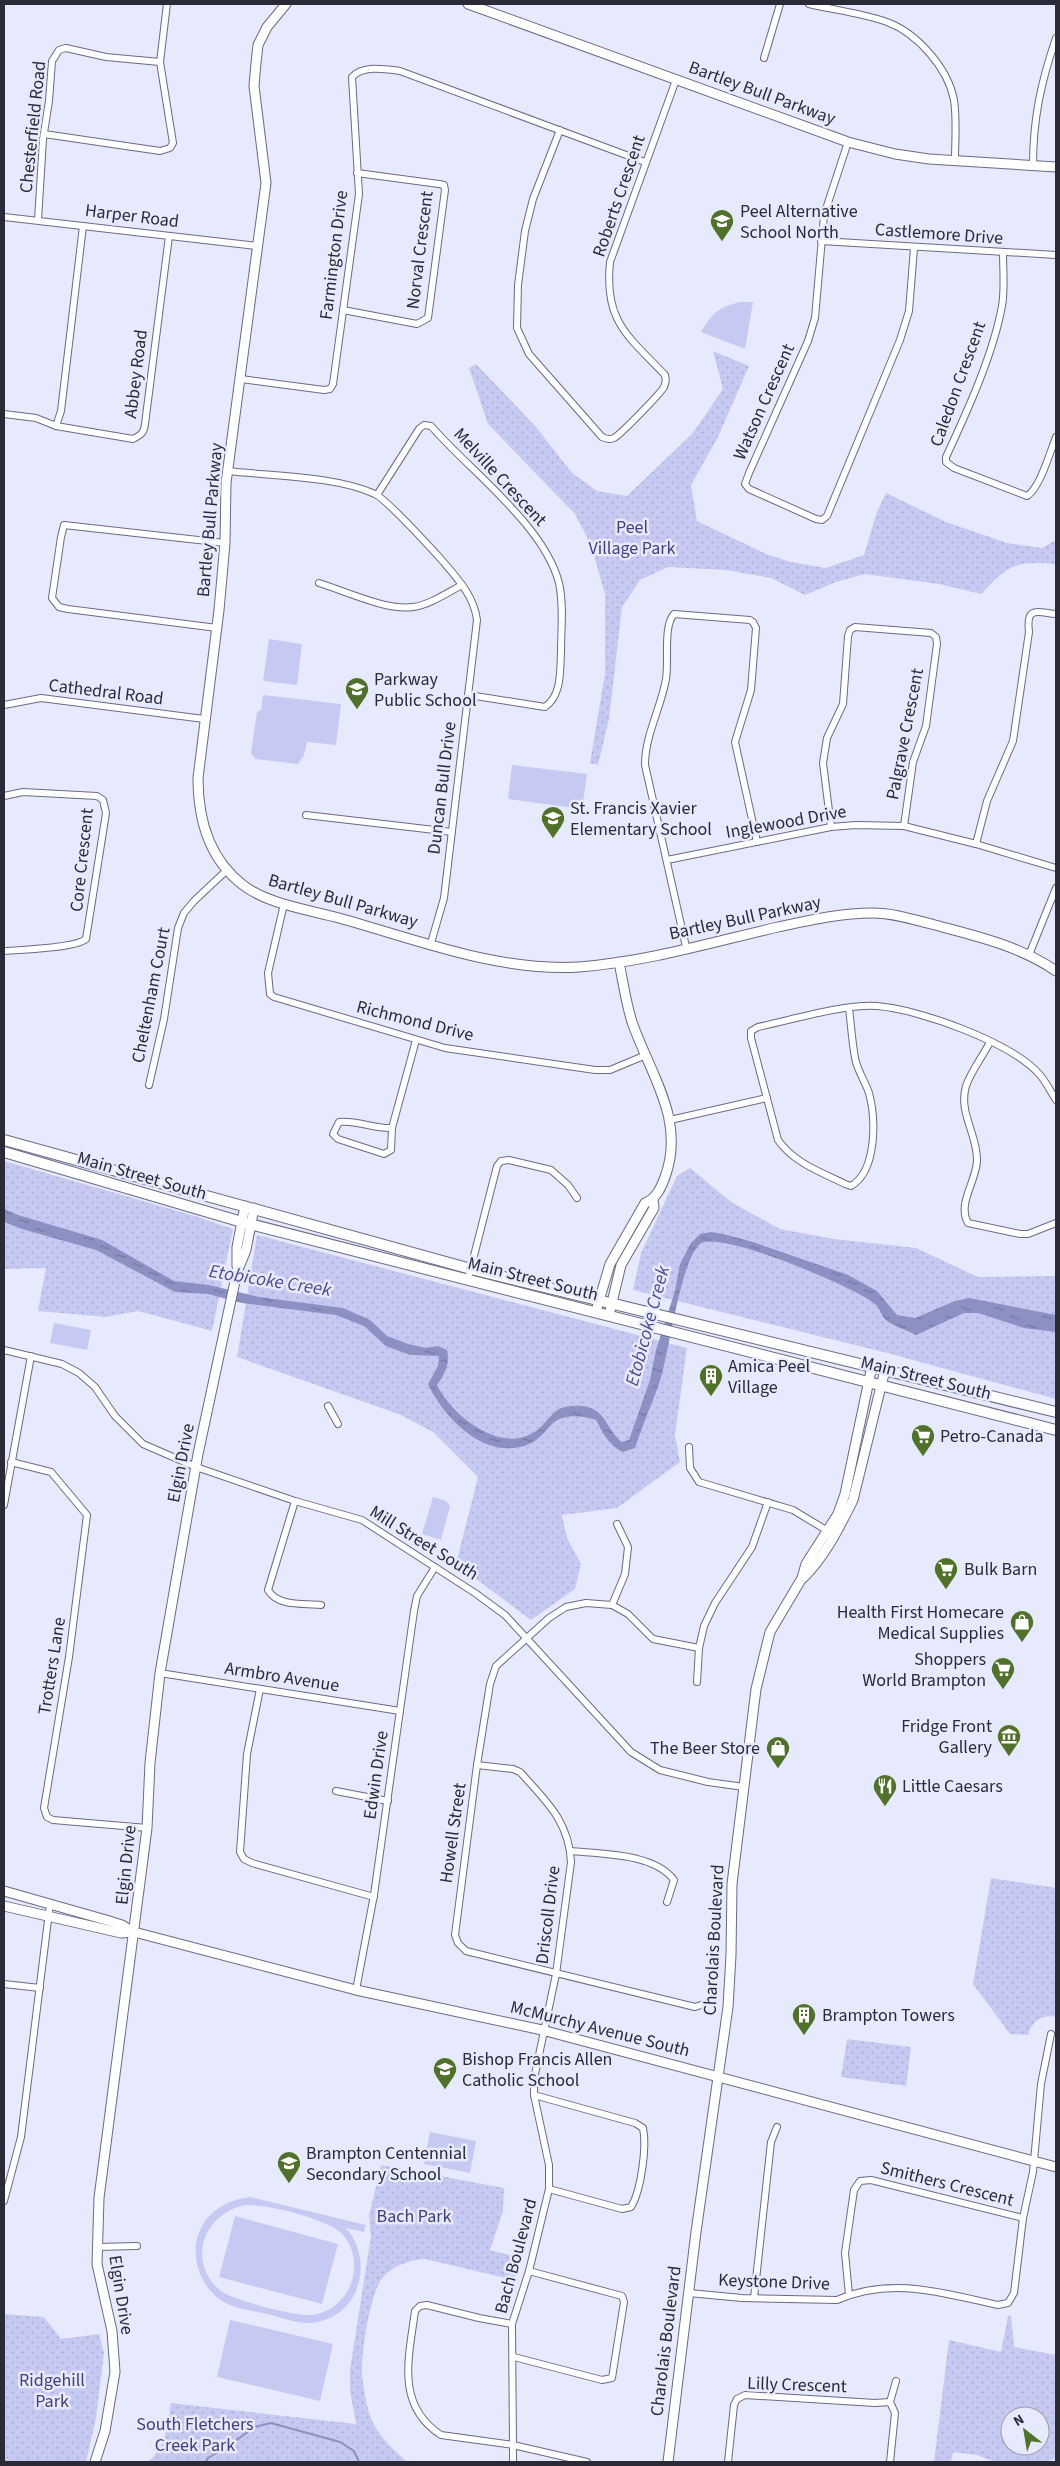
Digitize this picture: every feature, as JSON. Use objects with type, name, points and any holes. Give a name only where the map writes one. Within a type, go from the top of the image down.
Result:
[{"type":"main road","name":"Main Street South","points":[[4,1140],[249,1207],[609,1315],[1056,1430]]},
{"type":"main road","name":"Main Street South","points":[[4,1152],[246,1223],[469,1274],[612,1303],[691,1324],[872,1366],[1056,1412]]},
{"type":"street","points":[[44,134],[160,151],[170,148],[173,143],[160,62],[167,4]]},
{"type":"street","name":"Bartley Bull Parkway","points":[[286,4],[267,28],[258,44],[254,86],[266,183],[228,472],[225,543],[217,628],[198,778],[198,804],[206,836],[227,870],[244,886],[284,904],[431,943],[475,957],[513,964],[578,967],[619,962],[832,916],[876,913],[906,918],[967,934],[1029,955],[1056,971]]},
{"type":"street","name":"Bartley Bull Parkway","points":[[468,4],[848,142],[895,154],[955,161],[1056,166]]},
{"type":"street","points":[[764,58],[780,4]]},
{"type":"street","points":[[809,4],[889,23],[926,48],[947,78],[952,90],[954,101],[955,161]]},
{"type":"street","points":[[1033,165],[1033,142],[1041,82],[1056,38]]},
{"type":"street","name":"Chesterfield Road","points":[[38,220],[44,134],[50,101],[52,61],[59,50],[66,48],[106,57],[160,62]]},
{"type":"street","name":"Farmington Drive","points":[[241,379],[330,389],[335,376],[359,194],[352,77],[363,69],[400,71],[645,162]]},
{"type":"street","name":"Roberts Crescent","points":[[560,130],[533,199],[525,231],[518,285],[517,328],[529,354],[602,437],[607,439],[614,438],[659,393],[666,381],[665,375],[624,332],[613,312],[608,286],[610,262],[676,80]]},
{"type":"street","name":"Watson Crescent","points":[[848,142],[824,215],[820,241],[815,318],[808,341],[745,484],[756,492],[816,520],[822,520],[827,516],[900,340],[909,311],[914,248]]},
{"type":"street","name":"Norval Crescent","points":[[343,310],[417,324],[428,318],[445,190],[444,185],[439,184],[357,173]]},
{"type":"street","name":"Harper Road","points":[[4,217],[257,246]]},
{"type":"street","points":[[56,426],[61,411],[83,226]]},
{"type":"street","name":"Abbey Road","points":[[4,414],[36,418],[56,426],[133,438],[144,431],[169,236]]},
{"type":"street","name":"Castlemore Drive","points":[[820,241],[1056,256]]},
{"type":"street","name":"Caledon Crescent","points":[[1003,252],[1002,305],[990,348],[961,428],[946,458],[946,462],[954,468],[1027,496],[1032,493],[1037,484],[1056,437]]},
{"type":"street","name":"Melville Crescent","points":[[377,495],[419,428],[424,425],[431,426],[525,522],[550,560],[559,583],[562,608],[560,677],[556,695],[552,702],[545,707],[469,695]]},
{"type":"street","name":"Duncan Bull Drive","points":[[228,472],[320,481],[353,487],[377,495],[430,547],[462,586],[476,608],[477,620],[469,695],[444,898],[431,943]]},
{"type":"street","points":[[217,628],[68,609],[59,607],[52,598],[60,537],[64,525],[225,543]]},
{"type":"street","points":[[319,583],[391,606],[404,607],[421,605],[462,586]]},
{"type":"street","points":[[976,844],[987,801],[1013,741],[1029,632],[1028,619],[1030,614],[1035,611],[1056,614]]},
{"type":"street","points":[[686,948],[645,765],[645,751],[666,678],[669,622],[674,614],[721,616],[750,620],[756,628],[752,690],[735,742],[757,842]]},
{"type":"street","name":"Palgrave Crescent","points":[[831,827],[823,763],[827,738],[843,704],[848,636],[850,630],[855,627],[931,634],[936,637],[937,644],[926,726],[913,762],[904,826]]},
{"type":"street","name":"Cathedral Road","points":[[4,705],[41,698],[204,719]]},
{"type":"street","name":"Core Crescent","points":[[4,796],[23,792],[97,796],[103,800],[106,813],[86,939],[82,943],[70,945],[4,951]]},
{"type":"street","points":[[306,815],[452,832]]},
{"type":"street","name":"Inglewood Drive","points":[[667,860],[831,827],[856,824],[904,826],[976,844],[1056,868]]},
{"type":"street","name":"Cheltenham Court","points":[[149,1085],[164,1019],[178,928],[184,913],[227,870]]},
{"type":"street","points":[[1029,955],[1056,888]]},
{"type":"street","name":"Richmond Drive","points":[[284,904],[268,973],[270,994],[445,1048],[595,1070],[610,1070],[646,1055]]},
{"type":"street","points":[[609,1315],[621,1265],[654,1208],[653,1200],[669,1166],[672,1147],[670,1120],[632,1021],[619,962]]},
{"type":"street","points":[[849,1008],[855,1060],[869,1094],[874,1130],[870,1154],[863,1176],[851,1186],[845,1184],[801,1162],[786,1151],[778,1140],[751,1038],[751,1031],[758,1027],[849,1008],[876,1006],[896,1009],[942,1021],[1009,1051],[1039,1074],[1056,1100]]},
{"type":"street","points":[[392,1128],[381,1129],[348,1121],[339,1122],[333,1134],[338,1139],[384,1154],[391,1150],[392,1128],[416,1040]]},
{"type":"street","points":[[990,1042],[966,1086],[965,1112],[977,1159],[976,1175],[963,1214],[968,1223],[1020,1234],[1028,1234],[1056,1223]]},
{"type":"street","points":[[670,1120],[767,1098]]},
{"type":"street","points":[[469,1274],[497,1166],[501,1161],[509,1160],[551,1170],[568,1185],[577,1198]]},
{"type":"street","points":[[596,1311],[610,1264],[645,1203],[653,1200]]},
{"type":"street","name":"Elgin Drive","points":[[95,2462],[105,2431],[115,2372],[112,2331],[98,2264],[99,2198],[147,1828],[150,1763],[160,1673],[196,1467],[226,1332],[237,1272],[237,1247],[246,1223],[249,1207]]},
{"type":"street","name":"Mill Street South","points":[[4,1350],[62,1364],[79,1373],[96,1386],[115,1416],[143,1444],[196,1467],[295,1501],[362,1520],[505,1615],[631,1752],[660,1770],[708,1782],[744,1786]]},
{"type":"street","points":[[4,1505],[31,1356]]},
{"type":"street","name":"Charolais Boulevard","points":[[830,1533],[845,1494],[872,1366]]},
{"type":"street","name":"Charolais Boulevard","points":[[668,2462],[730,1982],[732,1884],[763,1653],[770,1632],[802,1578],[806,1564],[853,1500],[885,1370]]},
{"type":"street","points":[[328,1406],[338,1424]]},
{"type":"street","points":[[689,1447],[690,1468],[699,1482],[793,1510],[830,1533]]},
{"type":"street","name":"Trotters Lane","points":[[11,1462],[51,1472],[87,1515],[69,1657],[44,1808],[47,1816],[54,1820],[147,1828]]},
{"type":"street","points":[[295,1501],[268,1590],[272,1597],[281,1601],[321,1605]]},
{"type":"street","points":[[697,1682],[699,1648],[704,1626],[715,1603],[752,1547],[768,1502]]},
{"type":"street","points":[[617,1524],[628,1547],[625,1574],[612,1605],[628,1614],[653,1639],[699,1648]]},
{"type":"street","name":"Edwin Drive","points":[[356,1990],[374,1897],[414,1611],[417,1596],[435,1567]]},
{"type":"street","name":"Howell Street","points":[[612,1605],[586,1603],[566,1607],[549,1618],[496,1666],[490,1684],[455,1935],[458,1943],[466,1951],[695,2007],[704,2004]]},
{"type":"street","name":"Armbro Avenue","points":[[160,1673],[400,1711]]},
{"type":"street","points":[[260,1689],[247,1754],[240,1852],[244,1859],[252,1863],[374,1897]]},
{"type":"street","name":"Driscoll Drive","points":[[478,1765],[512,1769],[520,1772],[556,1811],[570,1851],[571,1862],[556,1974],[542,2030]]},
{"type":"street","points":[[336,1791],[388,1801]]},
{"type":"street","points":[[570,1851],[631,1857],[659,1867],[674,1880],[667,1902]]},
{"type":"street","name":"McMurchy Avenue South","points":[[4,1892],[122,1925],[134,1932],[356,1990],[542,2030],[1056,2167]]},
{"type":"street","points":[[4,2201],[5,2191],[21,2137],[50,1904]]},
{"type":"street","name":"McMurchy Avenue South","points":[[4,1906],[122,1933],[134,1932]]},
{"type":"street","points":[[4,1984],[40,1988]]},
{"type":"street","name":"Bach Boulevard","points":[[513,2462],[514,2358],[512,2324],[529,2271],[549,2189],[549,2166],[534,2096],[534,2079],[542,2030]]},
{"type":"street","name":"Keystone Drive","points":[[689,2293],[754,2298],[837,2300],[849,2295],[887,2286],[915,2287],[998,2304],[1008,2304],[1014,2293],[1023,2218],[1034,2161],[1041,2084],[1052,2034]]},
{"type":"street","points":[[534,2096],[635,2123],[643,2128],[645,2139],[636,2199],[631,2207],[622,2209],[549,2189]]},
{"type":"street","points":[[754,2298],[772,2142],[777,2127]]},
{"type":"street","name":"Smithers Crescent","points":[[849,2295],[845,2253],[854,2190],[860,2181],[871,2180],[1023,2218]]},
{"type":"street","points":[[97,2247],[137,2246]]},
{"type":"street","points":[[514,2358],[602,2380],[612,2378],[624,2302],[622,2296],[529,2271]]},
{"type":"street","points":[[512,2324],[427,2305],[420,2306],[415,2311],[407,2374],[415,2406],[425,2422],[441,2435],[513,2445],[587,2462]]},
{"type":"street","points":[[890,2462],[895,2413],[890,2402],[896,2381]]},
{"type":"street","name":"Lilly Crescent","points":[[728,2462],[734,2406],[737,2399],[745,2395],[875,2403],[890,2402]]},
{"type":"green space","points":[[740,302],[753,302],[745,349],[701,332],[717,312],[727,306]]},
{"type":"green space","name":"Peel Village Park","points":[[713,351],[749,366],[718,437],[691,485],[697,521],[766,554],[791,562],[826,568],[864,555],[877,512],[886,493],[946,522],[1007,543],[1042,548],[1056,540],[1056,564],[1031,563],[1014,567],[999,576],[981,594],[939,584],[865,574],[836,582],[805,595],[771,578],[726,570],[668,567],[640,580],[622,607],[609,719],[598,765],[590,763],[605,674],[605,594],[591,545],[575,514],[488,424],[469,368],[476,364],[536,427],[572,473],[597,491],[627,496],[693,433],[723,389]]},
{"type":"green space","points":[[269,639],[302,644],[297,685],[263,681]]},
{"type":"green space","points":[[263,695],[341,704],[336,745],[307,742],[304,755],[298,764],[255,759],[251,753],[257,712],[261,710]]},
{"type":"green space","points":[[512,765],[587,774],[582,809],[508,799]]},
{"type":"green space","points":[[4,1161],[195,1216],[233,1229],[212,1331],[138,1311],[106,1317],[38,1311],[46,1268],[4,1269]]},
{"type":"green space","points":[[690,1168],[731,1202],[780,1229],[834,1239],[916,1248],[978,1277],[1056,1276],[1056,1399],[887,1353],[633,1290],[641,1253],[677,1176]]},
{"type":"green space","points":[[257,1235],[687,1348],[675,1435],[680,1462],[617,1508],[562,1515],[567,1538],[581,1564],[575,1589],[531,1620],[456,1564],[478,1477],[433,1432],[401,1415],[237,1357]]},
{"type":"green space","points":[[54,1323],[91,1330],[87,1350],[50,1343]]},
{"type":"green space","points":[[433,1497],[446,1501],[450,1506],[441,1540],[422,1534]]},
{"type":"green space","points":[[991,1878],[1056,1888],[1056,2017],[1051,2016],[1038,2020],[1032,2026],[1028,2035],[1010,2034],[973,1984]]},
{"type":"green space","points":[[847,2039],[911,2047],[906,2086],[841,2077]]},
{"type":"green space","points":[[430,2132],[476,2141],[470,2173],[424,2164]]},
{"type":"green space","points":[[381,2165],[504,2188],[503,2211],[490,2250],[520,2258],[514,2280],[425,2259],[395,2267],[381,2280],[370,2309],[366,2333],[362,2365],[364,2387],[369,2412],[374,2425],[393,2449],[407,2462],[148,2462],[159,2450],[162,2443],[171,2403],[356,2424],[350,2390],[350,2370],[371,2236],[369,2216]]},
{"type":"green space","points":[[250,2197],[366,2225],[364,2232],[346,2228],[355,2242],[360,2256],[361,2272],[358,2286],[351,2300],[341,2311],[328,2319],[301,2323],[237,2307],[226,2303],[211,2291],[200,2274],[197,2265],[196,2245],[198,2235],[206,2220],[218,2208]],"holes":[[[245,2205],[255,2205],[311,2218],[335,2228],[342,2234],[350,2246],[354,2258],[354,2271],[351,2284],[345,2295],[336,2304],[325,2311],[312,2315],[280,2311],[227,2295],[210,2279],[204,2267],[202,2253],[204,2240],[210,2229],[219,2218],[230,2210]]]},
{"type":"green space","points":[[235,2216],[338,2244],[322,2304],[219,2277]]},
{"type":"green space","name":"Ridgehill Park","points":[[4,2314],[44,2317],[61,2339],[99,2334],[104,2353],[96,2418],[86,2462],[4,2462]]},
{"type":"green space","points":[[1011,2315],[1014,2347],[1056,2355],[1056,2458],[1046,2462],[995,2462],[977,2455],[953,2452],[951,2462],[934,2462],[949,2340],[1001,2352],[1008,2316]]},
{"type":"green space","points":[[230,2320],[333,2344],[320,2401],[217,2377]]},
{"type":"water","points":[[4,1209],[102,1240],[174,1281],[209,1285],[259,1297],[343,1308],[370,1320],[387,1336],[408,1344],[426,1348],[438,1346],[447,1350],[448,1360],[446,1369],[437,1385],[444,1396],[464,1418],[490,1434],[504,1438],[518,1438],[531,1434],[557,1410],[563,1407],[582,1406],[590,1408],[601,1415],[612,1432],[622,1442],[629,1440],[650,1380],[656,1350],[675,1291],[680,1264],[691,1243],[700,1234],[711,1232],[753,1242],[848,1275],[877,1291],[897,1315],[915,1318],[955,1301],[969,1298],[1056,1315],[1056,1332],[1024,1328],[978,1313],[964,1313],[916,1335],[889,1322],[875,1304],[863,1296],[788,1262],[732,1245],[712,1242],[700,1244],[693,1254],[687,1269],[659,1384],[635,1448],[623,1452],[610,1443],[596,1420],[573,1416],[562,1418],[552,1424],[539,1438],[529,1444],[513,1448],[498,1447],[483,1442],[456,1424],[435,1398],[428,1384],[438,1366],[439,1356],[410,1355],[386,1346],[364,1326],[336,1315],[242,1303],[208,1294],[175,1292],[96,1250],[4,1222]]},
{"type":"waterway","points":[[206,2462],[208,2458],[229,2446],[254,2427],[271,2423],[340,2442],[354,2451],[359,2462]]},
{"type":"place","name":"Peel Alternative School North","points":[[722,242]]},
{"type":"place","name":"Parkway Public School","points":[[357,710]]},
{"type":"place","name":"St. Francis Xavier Elementary School","points":[[553,839]]},
{"type":"place","name":"Amica Peel Village","points":[[711,1397]]},
{"type":"place","name":"Petro-Canada","points":[[923,1457]]},
{"type":"place","name":"Bulk Barn","points":[[946,1590]]},
{"type":"place","name":"Health First Homecare Medical Supplies","points":[[1022,1643]]},
{"type":"place","name":"Shoppers World Brampton","points":[[1003,1690]]},
{"type":"place","name":"Fridge Front Gallery","points":[[1009,1757]]},
{"type":"place","name":"The Beer Store","points":[[778,1769]]},
{"type":"place","name":"Little Caesars","points":[[885,1807]]},
{"type":"place","name":"Brampton Towers","points":[[804,2036]]},
{"type":"place","name":"Bishop Francis Allen Catholic School","points":[[445,2090]]},
{"type":"place","name":"Brampton Centennial Secondary School","points":[[289,2184]]},
{"type":"water label","name":"Etobicoke Creek","points":[[270,1281]]},
{"type":"water label","name":"Etobicoke Creek","points":[[648,1326]]},
{"type":"park label","name":"Bach Park","points":[[414,2216]]},
{"type":"park label","name":"South Fletchers Creek Park","points":[[195,2434]]}]
